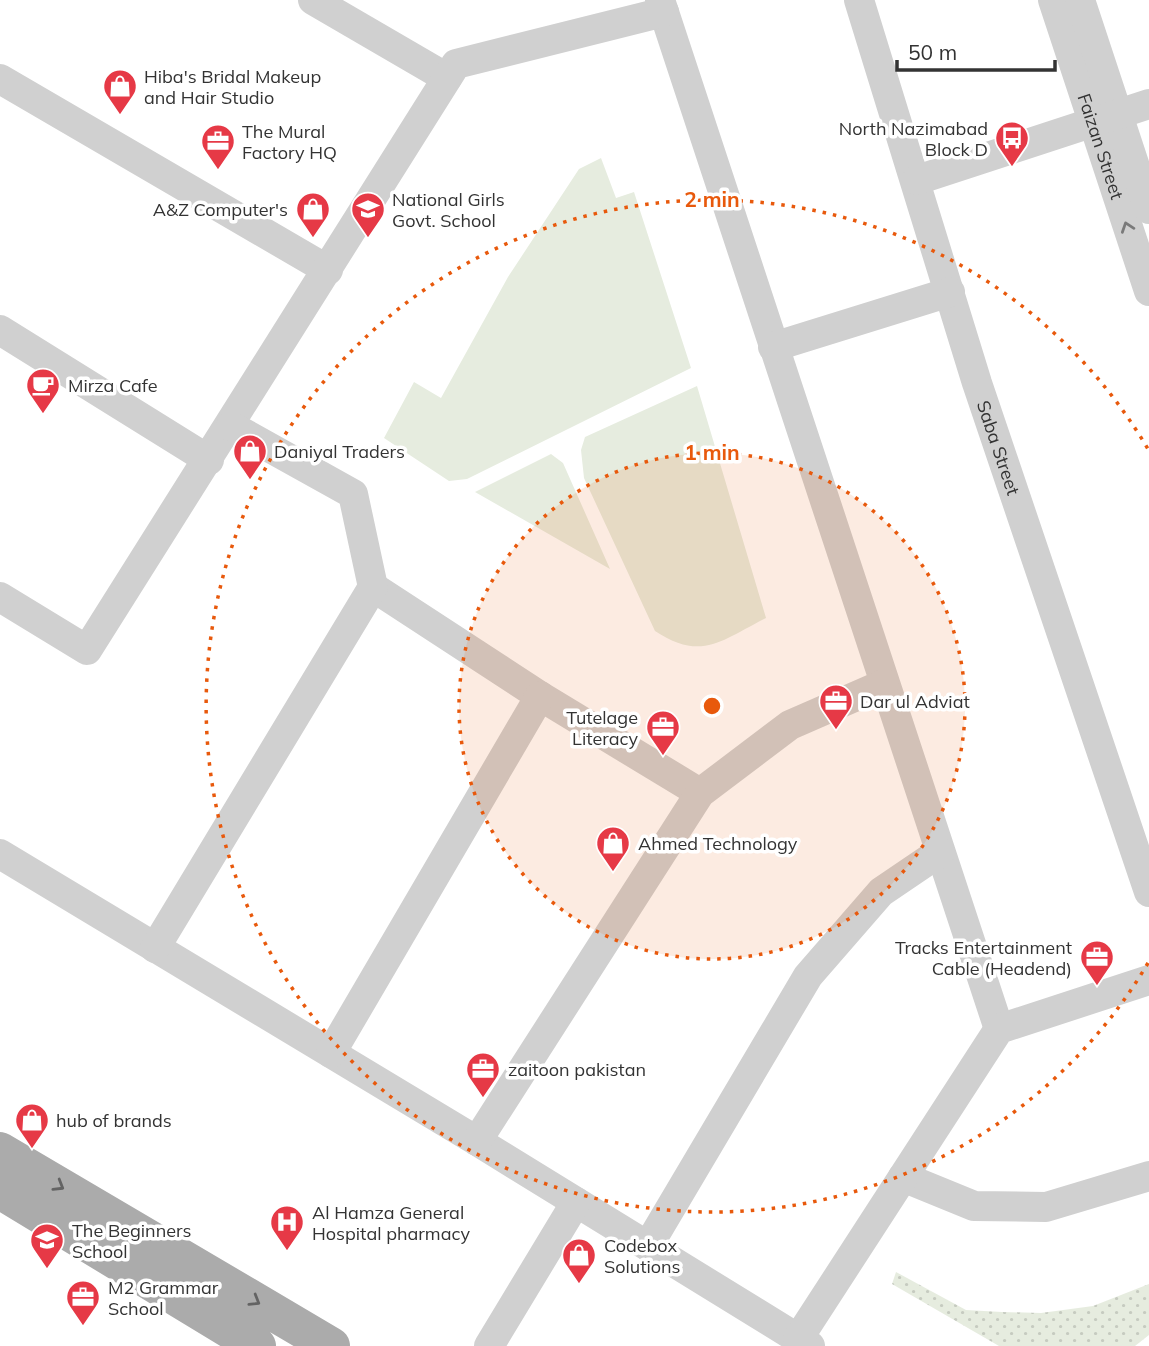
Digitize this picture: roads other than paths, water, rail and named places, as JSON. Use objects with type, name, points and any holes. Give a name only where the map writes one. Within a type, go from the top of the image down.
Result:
[{"type":"main road","points":[[0,1151],[331,1346]]},
{"type":"main road","points":[[0,1190],[257,1346]]},
{"type":"street","points":[[313,0],[447,78]]},
{"type":"street","name":"Saba Street","points":[[859,0],[977,383],[1149,892]]},
{"type":"street","name":"Faizan Street","points":[[1053,0],[1105,119],[1149,209]]},
{"type":"street","name":"Faizan Street","points":[[1080,0],[1105,119],[1149,291]]},
{"type":"street","points":[[0,597],[88,650],[456,64],[662,6],[999,1029]]},
{"type":"street","points":[[0,79],[328,270]]},
{"type":"street","points":[[916,180],[1149,104]]},
{"type":"street","points":[[773,347],[950,292]]},
{"type":"street","points":[[0,330],[209,460]]},
{"type":"street","points":[[155,947],[373,587],[353,494],[231,426]]},
{"type":"street","points":[[373,587],[540,696],[700,793]]},
{"type":"street","points":[[477,1141],[700,793],[790,725],[884,684]]},
{"type":"street","points":[[331,1053],[540,696]]},
{"type":"street","points":[[648,1246],[808,976],[881,892],[940,852]]},
{"type":"street","points":[[1,857],[477,1141],[804,1342],[903,1177],[999,1029],[1149,980]]},
{"type":"street","points":[[903,1177],[974,1206],[1046,1207],[1149,1175]]},
{"type":"street","points":[[489,1346],[576,1202]]},
{"type":"place","name":"Hiba's Bridal Makeup and Hair Studio","points":[[120,116]]},
{"type":"place","name":"North Nazimabad Block D","points":[[1012,168]]},
{"type":"place","name":"The Mural Factory HQ","points":[[218,171]]},
{"type":"place","name":"A&Z Computer's","points":[[313,239]]},
{"type":"place","name":"National Girls Govt. School","points":[[368,239]]},
{"type":"place","name":"Mirza Cafe","points":[[43,415]]},
{"type":"place","name":"Daniyal Traders","points":[[250,481]]},
{"type":"place","name":"Dar ul Adviat","points":[[836,731]]},
{"type":"place","name":"Tutelage Literacy","points":[[663,757]]},
{"type":"place","name":"Ahmed Technology","points":[[613,873]]},
{"type":"place","name":"Tracks Entertainment Cable (Headend)","points":[[1097,987]]},
{"type":"place","name":"zaitoon pakistan","points":[[483,1099]]},
{"type":"place","name":"hub of brands","points":[[32,1150]]},
{"type":"place","name":"Al Hamza General Hospital pharmacy","points":[[287,1252]]},
{"type":"place","name":"The Beginners School","points":[[47,1270]]},
{"type":"place","name":"Codebox Solutions","points":[[579,1285]]},
{"type":"place","name":"M2 Grammar School","points":[[83,1327]]}]
